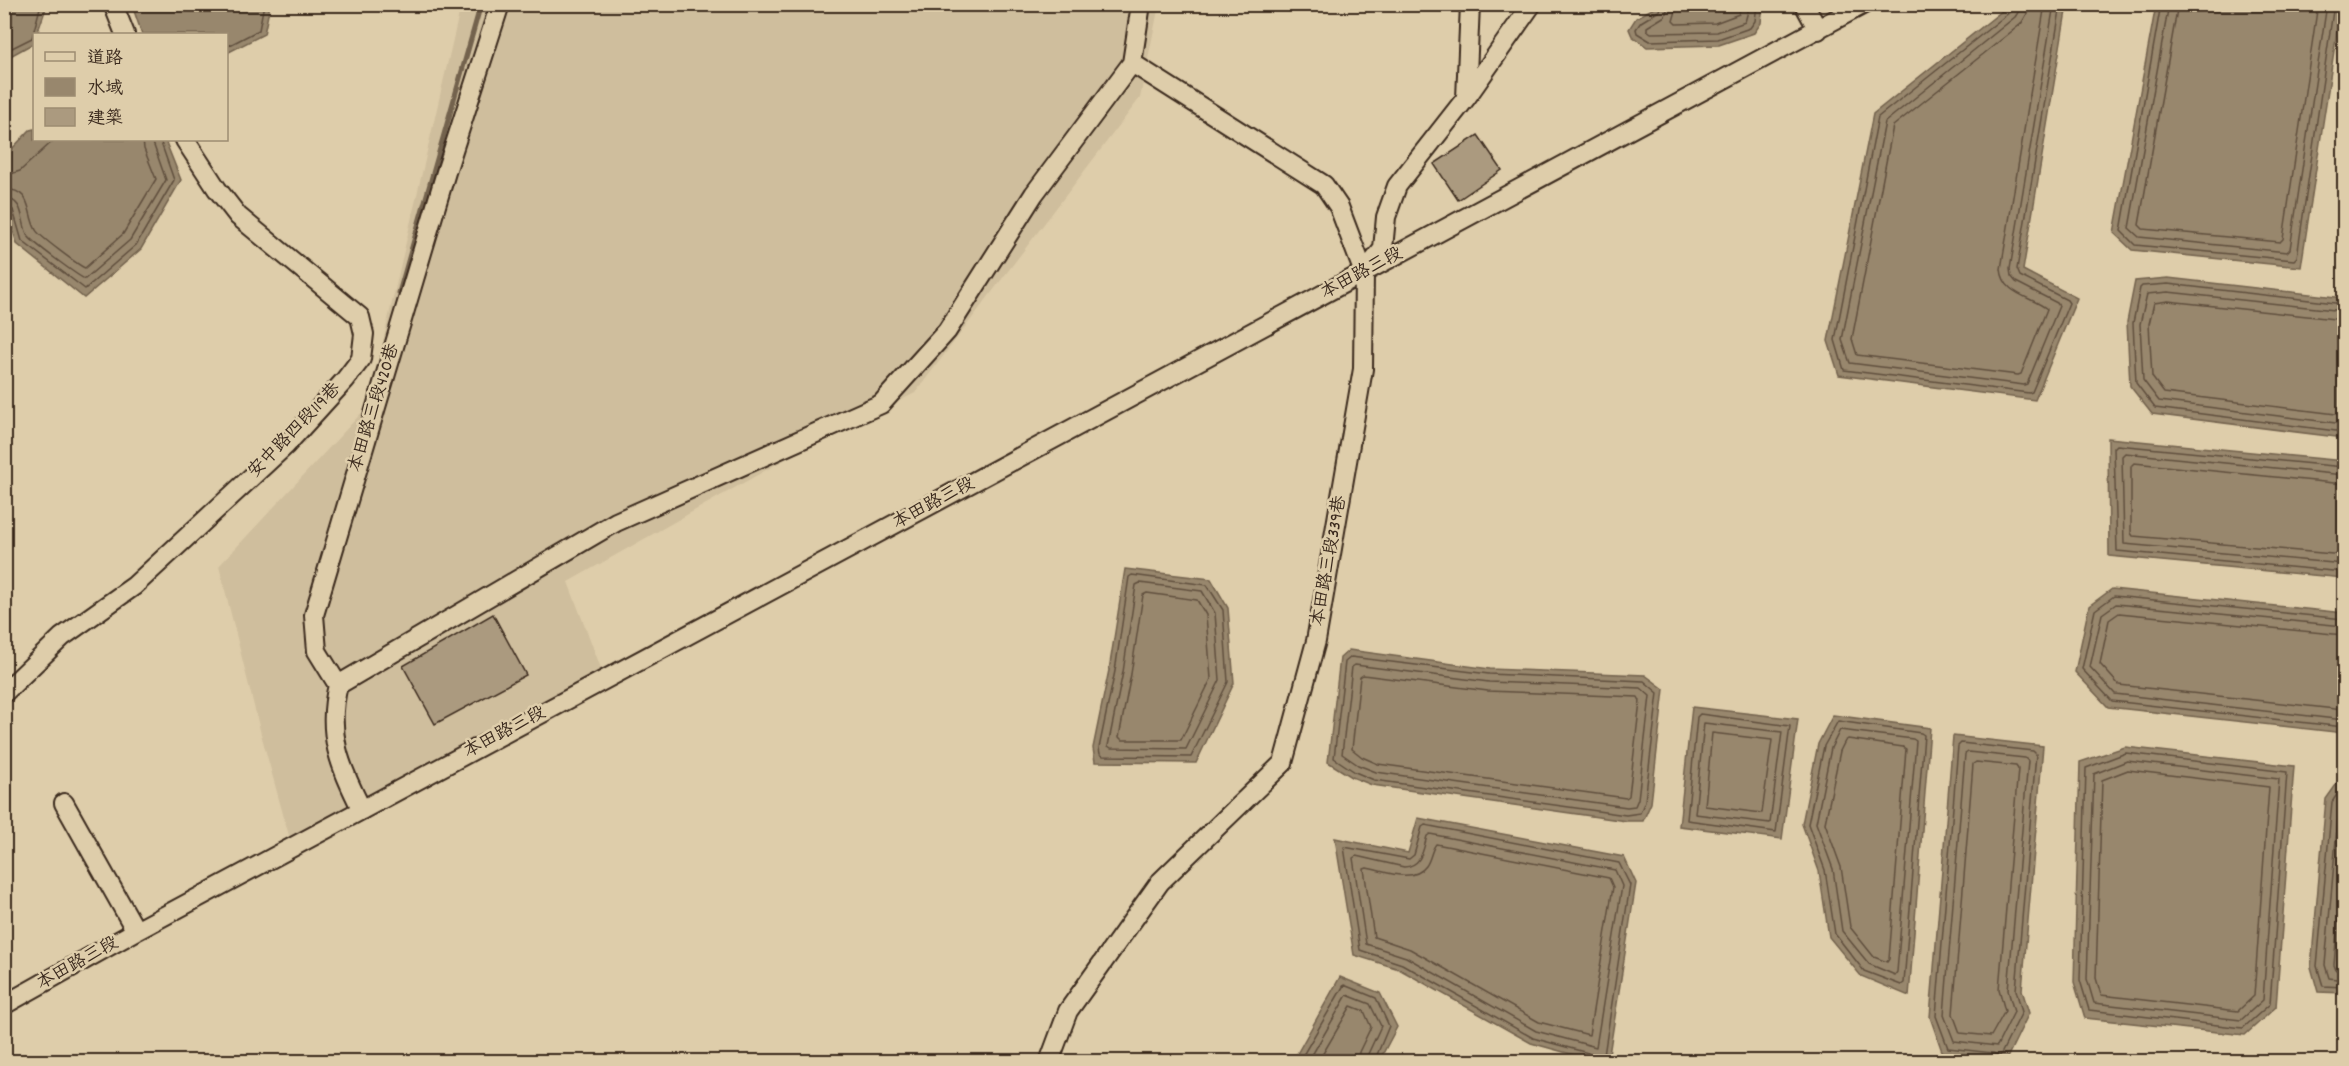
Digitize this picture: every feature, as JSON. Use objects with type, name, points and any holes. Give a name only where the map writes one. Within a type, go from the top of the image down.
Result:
[{"type":"street","points":[[113,4],[125,33]]},
{"type":"street","name":"本田路三段420巷","points":[[338,685],[317,651],[314,615],[443,183],[501,4]]},
{"type":"street","points":[[362,810],[344,777],[334,742],[332,707],[338,685],[616,522],[881,404],[948,331],[1034,194],[1132,63],[1141,4]]},
{"type":"street","points":[[1466,98],[1470,4]]},
{"type":"street","points":[[1364,273],[1383,249],[1386,217],[1397,186],[1466,98],[1532,4]]},
{"type":"street","points":[[1804,4],[1818,30]]},
{"type":"street","name":"本田路三段","points":[[4,1005],[362,810],[1864,4]]},
{"type":"street","points":[[1132,63],[1324,185],[1339,207],[1364,273]]},
{"type":"street","name":"安中路四段119巷","points":[[4,693],[62,637],[134,585],[285,446],[361,359],[364,334],[360,317],[238,216],[216,189],[186,141]]},
{"type":"street","name":"本田路三段339巷","points":[[1049,1062],[1068,1011],[1160,882],[1283,762],[1316,641],[1359,393],[1362,369],[1364,273]]},
{"type":"street","points":[[64,803],[136,932]]},
{"type":"shaded area","points":[[461,5],[1159,5],[1140,98],[915,393],[791,456],[568,582],[604,676],[291,843],[219,566],[368,406]]},
{"type":"water","points":[[5,4],[47,5],[37,33],[33,33],[33,44],[5,59]]},
{"type":"water","points":[[132,4],[270,5],[264,34],[228,52],[228,33],[142,33]]},
{"type":"water","points":[[1763,4],[1761,23],[1754,33],[1719,45],[1647,47],[1632,36],[1629,29],[1636,18],[1659,5]]},
{"type":"water","points":[[2067,5],[2023,270],[2077,298],[2035,400],[1839,375],[1828,341],[1873,114],[2007,7]]},
{"type":"water","points":[[2156,5],[2341,5],[2301,267],[2132,250],[2114,233]]},
{"type":"water","points":[[33,129],[33,141],[165,141],[181,180],[141,249],[84,298],[17,244],[5,203],[5,156]]},
{"type":"water","points":[[2168,278],[2344,298],[2344,438],[2152,414],[2130,386],[2127,322],[2135,281]]},
{"type":"water","points":[[2108,438],[2344,461],[2344,578],[2109,556]]},
{"type":"water","points":[[1125,569],[1211,579],[1228,608],[1234,683],[1196,763],[1095,762],[1093,748],[1109,670]]},
{"type":"water","points":[[2112,589],[2344,613],[2344,733],[2108,707],[2075,672],[2089,606]]},
{"type":"water","points":[[1349,650],[1490,669],[1645,675],[1664,689],[1651,803],[1643,821],[1626,821],[1372,785],[1352,777],[1328,762],[1340,658]]},
{"type":"water","points":[[1692,707],[1798,719],[1782,839],[1679,826]]},
{"type":"water","points":[[1833,715],[1930,728],[1909,996],[1861,976],[1829,937],[1819,871],[1802,824],[1818,744]]},
{"type":"water","points":[[1953,736],[2043,746],[2022,990],[2029,1013],[2006,1060],[1943,1054],[1930,1017]]},
{"type":"water","points":[[2125,747],[2294,766],[2276,1007],[2245,1035],[2085,1018],[2074,982],[2080,762]]},
{"type":"water","points":[[2343,775],[2344,993],[2318,992],[2311,967],[2326,799]]},
{"type":"water","points":[[1418,818],[1624,857],[1636,883],[1608,1061],[1596,1061],[1531,1043],[1399,969],[1354,955],[1335,838],[1408,853]]},
{"type":"water","points":[[1340,977],[1380,993],[1397,1027],[1379,1061],[1293,1061]]},
{"type":"building","points":[[1478,135],[1502,170],[1458,200],[1434,164]]},
{"type":"building","points":[[493,614],[526,675],[435,724],[403,666]]},
{"type":"waterway","points":[[399,293],[481,4]]}]
